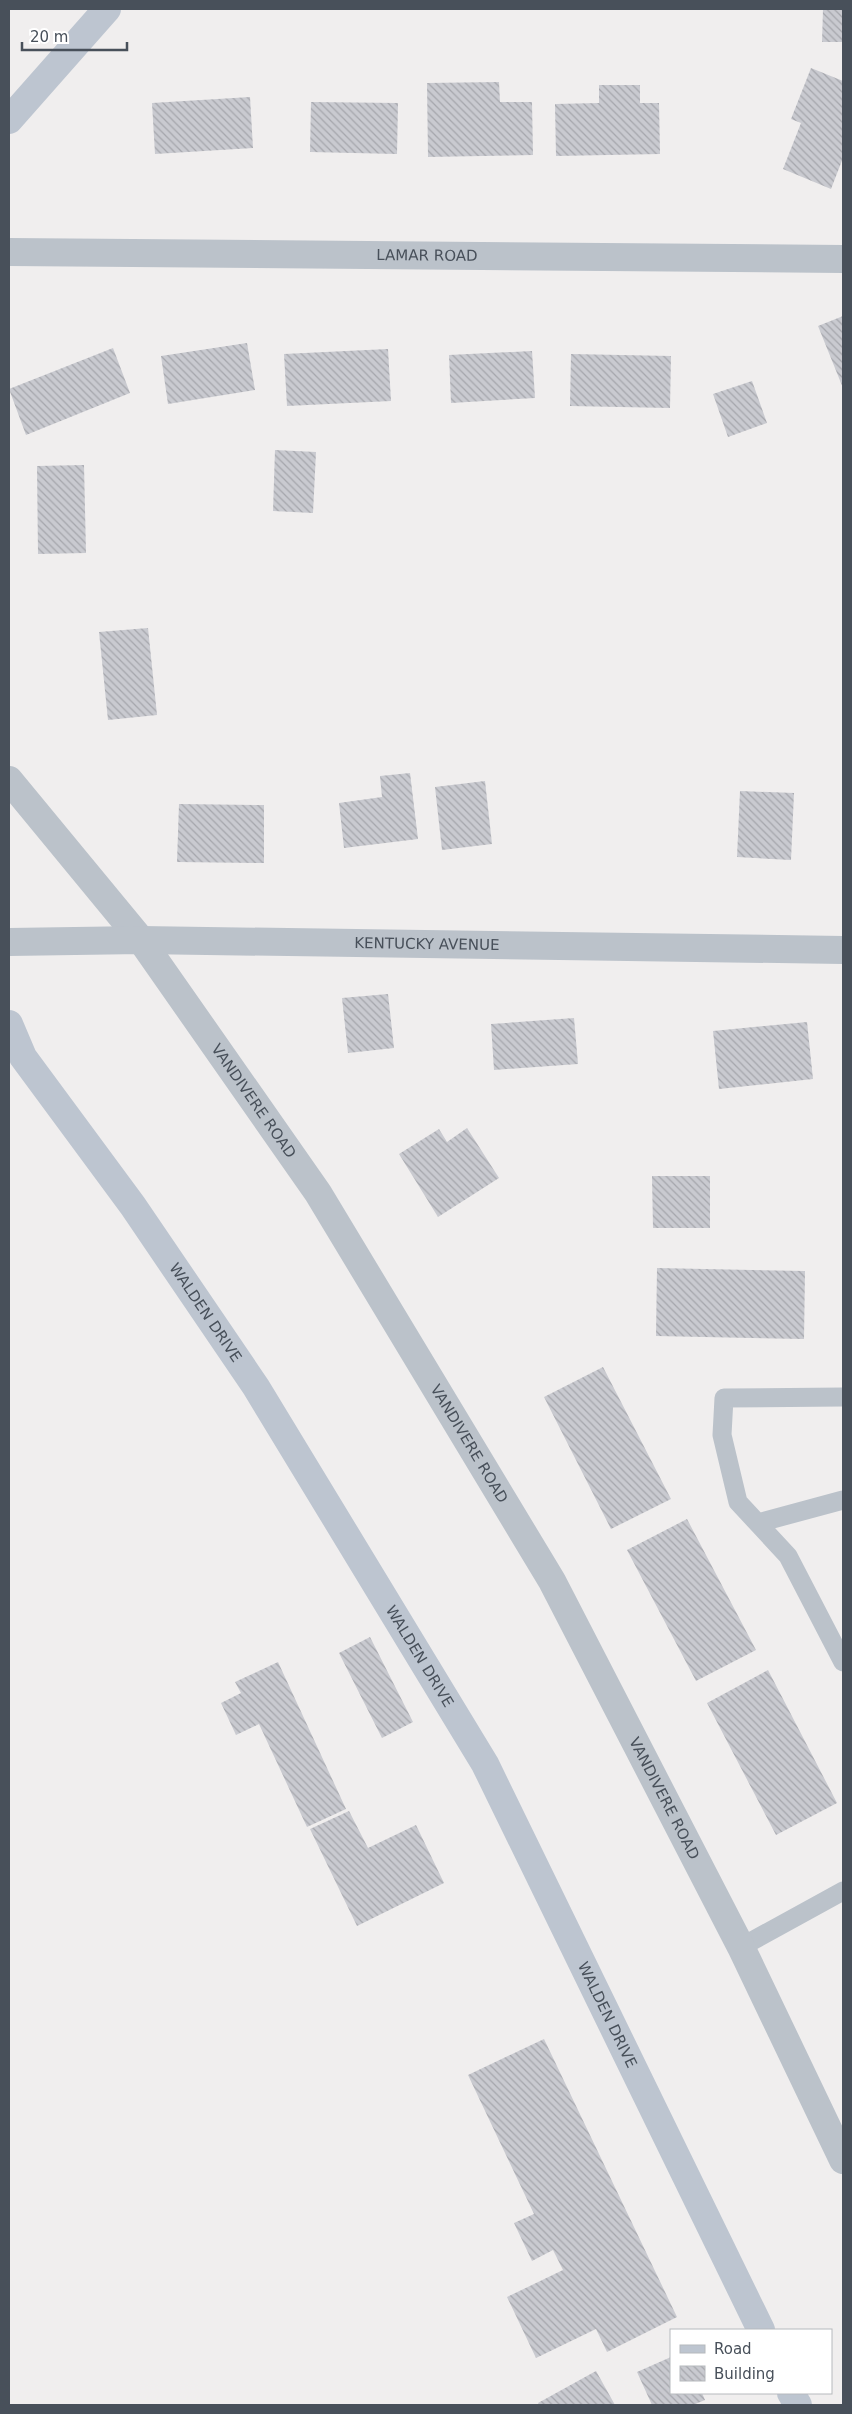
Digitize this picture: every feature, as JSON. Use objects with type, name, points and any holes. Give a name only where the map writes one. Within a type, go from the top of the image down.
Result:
[{"type":"street","points":[[9,120],[107,9]]},
{"type":"street","name":"LAMAR ROAD","points":[[9,252],[843,259]]},
{"type":"street","name":"VANDIVERE ROAD","points":[[9,780],[141,940],[318,1193],[552,1581],[741,1947],[843,2160]]},
{"type":"street","name":"KENTUCKY AVENUE","points":[[9,942],[141,940],[843,950]]},
{"type":"street","name":"WALDEN DRIVE","points":[[9,1024],[23,1057],[133,1206],[256,1387],[485,1764],[761,2329]]},
{"type":"lane","points":[[843,1397],[724,1398],[722,1435],[738,1502],[788,1556],[843,1662]]},
{"type":"lane","points":[[758,1523],[843,1500]]},
{"type":"lane","points":[[741,1947],[843,1891]]},
{"type":"building","points":[[823,9],[843,9],[843,42],[822,42]]},
{"type":"building","points":[[811,68],[843,81],[843,158],[831,189],[783,169],[801,123],[791,119]]},
{"type":"building","points":[[499,82],[500,102],[532,102],[533,155],[428,157],[427,83]]},
{"type":"building","points":[[599,85],[640,85],[640,103],[659,103],[660,154],[556,156],[555,104],[599,103]]},
{"type":"building","points":[[250,97],[253,148],[155,154],[152,103]]},
{"type":"building","points":[[311,102],[398,103],[397,154],[310,152]]},
{"type":"building","points":[[843,316],[843,388],[818,326]]},
{"type":"building","points":[[247,343],[255,390],[168,404],[161,356]]},
{"type":"building","points":[[113,348],[130,393],[26,435],[9,389]]},
{"type":"building","points":[[388,349],[391,401],[287,406],[284,354]]},
{"type":"building","points":[[532,351],[535,398],[451,403],[449,355]]},
{"type":"building","points":[[571,354],[671,356],[670,408],[570,406]]},
{"type":"building","points":[[752,381],[767,423],[728,437],[713,394]]},
{"type":"building","points":[[275,450],[316,452],[313,513],[273,511]]},
{"type":"building","points":[[84,465],[86,553],[38,554],[37,466]]},
{"type":"building","points":[[148,628],[157,715],[108,720],[99,632]]},
{"type":"building","points":[[410,773],[418,839],[344,848],[339,803],[382,797],[380,776]]},
{"type":"building","points":[[485,781],[492,844],[442,850],[435,787]]},
{"type":"building","points":[[740,791],[794,793],[791,860],[737,857]]},
{"type":"building","points":[[179,804],[264,805],[264,863],[177,862]]},
{"type":"building","points":[[388,994],[394,1048],[348,1053],[342,998]]},
{"type":"building","points":[[574,1018],[578,1064],[494,1070],[491,1024]]},
{"type":"building","points":[[807,1022],[813,1079],[719,1089],[713,1031]]},
{"type":"building","points":[[467,1128],[499,1178],[438,1217],[399,1154],[439,1129],[447,1142]]},
{"type":"building","points":[[652,1176],[710,1176],[710,1228],[653,1228]]},
{"type":"building","points":[[657,1268],[805,1271],[804,1339],[656,1336]]},
{"type":"building","points":[[603,1367],[671,1499],[611,1529],[544,1397]]},
{"type":"building","points":[[687,1519],[756,1650],[696,1681],[627,1550]]},
{"type":"building","points":[[370,1637],[413,1722],[382,1738],[339,1653]]},
{"type":"building","points":[[278,1662],[346,1809],[307,1827],[259,1724],[236,1735],[221,1703],[241,1693],[235,1682]]},
{"type":"building","points":[[768,1670],[837,1803],[776,1835],[707,1703]]},
{"type":"building","points":[[349,1811],[368,1848],[416,1825],[444,1883],[357,1926],[310,1829]]},
{"type":"building","points":[[544,2039],[677,2317],[607,2352],[596,2329],[536,2358],[507,2297],[563,2270],[553,2250],[532,2261],[514,2223],[534,2214],[468,2075]]},
{"type":"building","points":[[670,2357],[670,2394],[702,2394],[705,2400],[693,2405],[652,2405],[637,2372]]},
{"type":"building","points":[[596,2371],[615,2405],[539,2405],[538,2403]]}]
